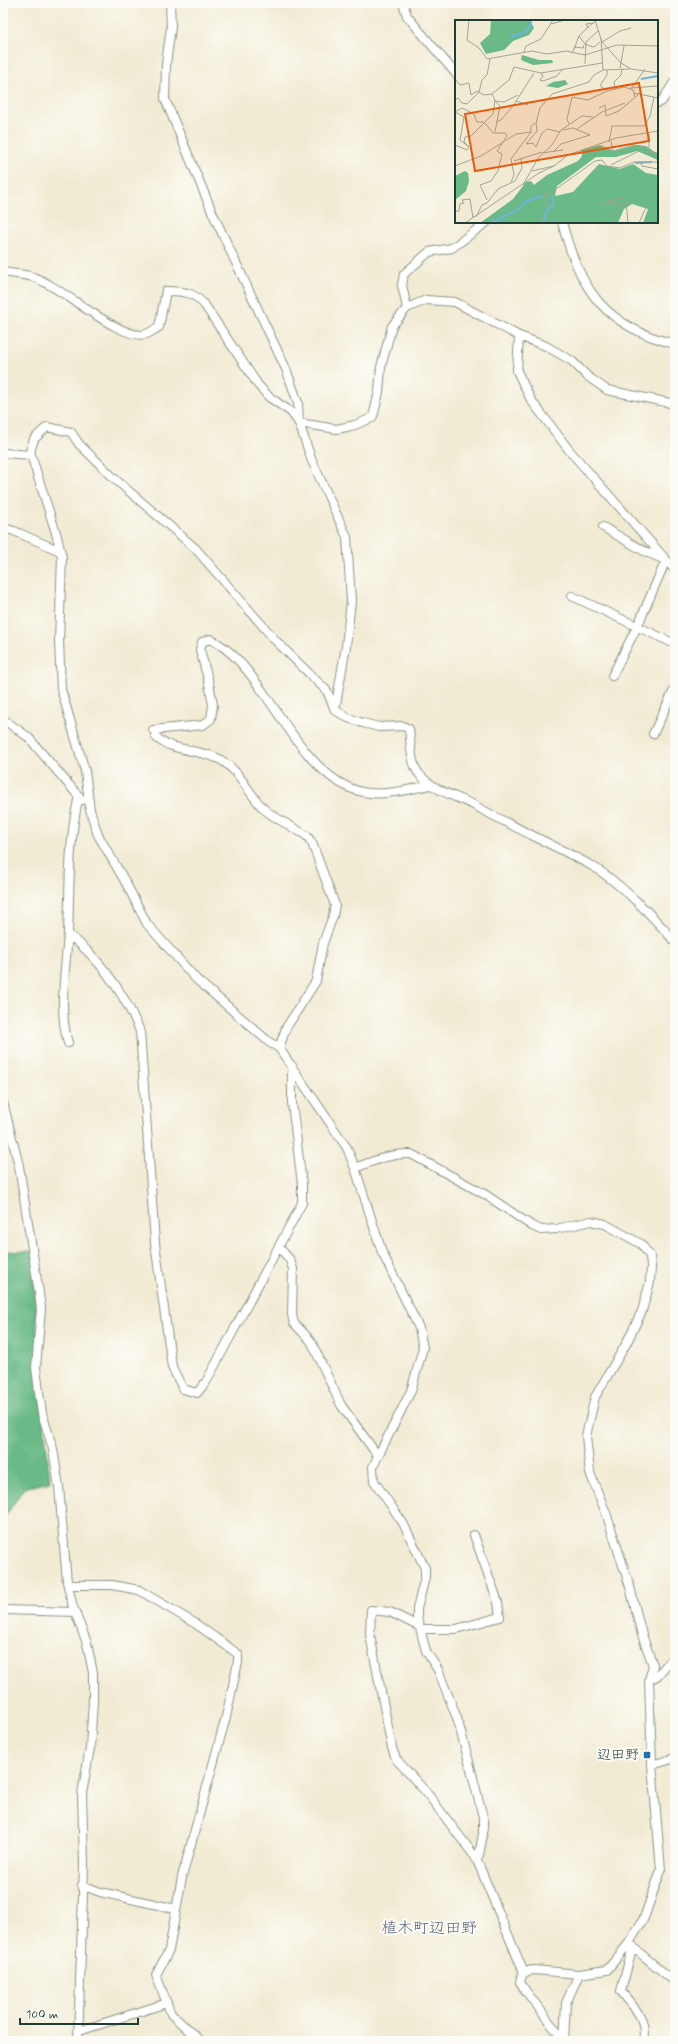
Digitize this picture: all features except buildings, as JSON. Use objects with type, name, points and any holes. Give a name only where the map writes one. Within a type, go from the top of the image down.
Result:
[{"type":"street","points":[[170,3],[171,27],[166,64],[165,99],[213,214],[286,369],[298,403],[299,423],[312,461],[346,537],[351,601],[346,646],[335,710]]},
{"type":"street","points":[[403,3],[407,16],[455,73]]},
{"type":"street","points":[[658,103],[662,101],[675,81]]},
{"type":"street","points":[[407,308],[402,285],[404,274],[429,252],[452,248],[487,223]]},
{"type":"street","points":[[562,223],[578,273],[593,297],[614,317],[637,332],[656,340],[675,344]]},
{"type":"street","points":[[3,272],[33,277],[127,332],[145,335],[159,327],[166,291],[189,292],[200,298],[258,385],[269,397],[291,412],[299,423],[337,428],[355,425],[372,418],[379,392],[381,367],[392,326],[407,308],[426,300],[455,302],[519,336],[546,346],[572,361],[587,376],[607,390],[675,404]]},
{"type":"street","points":[[519,336],[517,371],[531,400],[569,450],[675,570]]},
{"type":"street","points":[[476,1860],[479,1855],[483,1824],[473,1776],[457,1718],[438,1670],[426,1651],[420,1628],[417,1609],[425,1577],[425,1568],[403,1522],[374,1481],[373,1467],[410,1391],[423,1348],[419,1328],[382,1252],[355,1168],[342,1141],[279,1048],[269,1042],[196,979],[147,924],[126,883],[98,835],[90,810],[85,771],[61,689],[59,641],[62,557],[56,533],[30,452],[34,439],[46,427],[71,432],[79,444],[116,480],[195,548],[276,641],[327,691],[335,710],[348,718],[363,723],[379,727],[403,726],[409,729],[413,759],[419,774],[430,785],[481,808],[593,867],[631,898],[664,928],[675,942]]},
{"type":"street","points":[[3,453],[31,455]]},
{"type":"street","points":[[603,527],[644,551],[666,560]]},
{"type":"street","points":[[3,528],[14,531],[60,551]]},
{"type":"street","points":[[612,676],[638,625],[666,560]]},
{"type":"street","points":[[572,596],[638,625],[675,644]]},
{"type":"street","points":[[279,1048],[286,1028],[316,981],[323,943],[333,916],[335,905],[312,843],[307,836],[264,810],[233,767],[219,758],[177,747],[158,740],[155,736],[156,732],[153,730],[204,725],[210,719],[213,705],[200,650],[202,642],[210,639],[222,645],[244,666],[304,749],[338,783],[354,791],[371,794],[430,785]]},
{"type":"street","points":[[653,734],[675,688]]},
{"type":"street","points":[[3,719],[28,738],[90,810]]},
{"type":"street","points":[[68,1043],[65,1034],[64,1003],[70,868],[75,814],[79,796]]},
{"type":"street","points":[[68,934],[86,948],[110,978],[132,1013],[140,1031],[156,1243],[172,1367],[183,1389],[197,1393],[206,1382],[302,1203],[302,1184],[292,1103],[292,1066]]},
{"type":"street","points":[[3,1102],[19,1166],[39,1293],[41,1309],[36,1367],[42,1413],[53,1449],[68,1585],[87,1644],[92,1673],[90,1748],[82,1794],[84,1865],[82,1885],[78,2041]]},
{"type":"street","points":[[355,1168],[383,1158],[402,1154],[411,1154],[486,1195],[532,1226],[541,1230],[556,1229],[591,1221],[605,1224],[631,1237],[646,1249],[650,1256],[650,1282],[642,1311],[595,1397],[586,1436],[590,1472],[606,1513],[630,1587],[642,1635],[653,1666],[649,1680],[652,1765],[661,1870],[644,1918],[631,1945],[621,1991],[639,2012],[643,2022],[643,2041]]},
{"type":"street","points":[[279,1247],[290,1260],[293,1269],[292,1315],[294,1323],[311,1341],[341,1406],[378,1456]]},
{"type":"street","points":[[474,1536],[498,1602],[500,1617],[456,1629],[420,1628],[390,1612],[371,1610],[370,1635],[392,1748],[396,1759],[431,1798],[476,1860],[524,1973]]},
{"type":"street","points":[[68,1585],[112,1585],[139,1590],[196,1624],[238,1654],[238,1662],[226,1717],[194,1833],[176,1909],[169,1950],[156,1975],[171,2014],[200,2041]]},
{"type":"street","points":[[3,1610],[76,1612]]},
{"type":"street","points":[[649,1680],[657,1676],[675,1654]]},
{"type":"street","points":[[652,1765],[675,1758]]},
{"type":"street","points":[[82,1885],[100,1892],[176,1909]]},
{"type":"street","points":[[579,1974],[566,2003],[564,2041],[520,1982],[522,1975],[534,1970],[579,1974],[607,1970],[631,1945]]},
{"type":"street","points":[[631,1945],[675,1982]]},
{"type":"street","points":[[79,2031],[167,2003]]},
{"type":"green space","points":[[3,1251],[34,1252],[38,1361],[50,1482],[24,1488],[3,1520]]},
{"type":"place","name":"辺田野","points":[[647,1755]]},
{"type":"district","name":"植木町辺田野","points":[[429,1928]]}]
